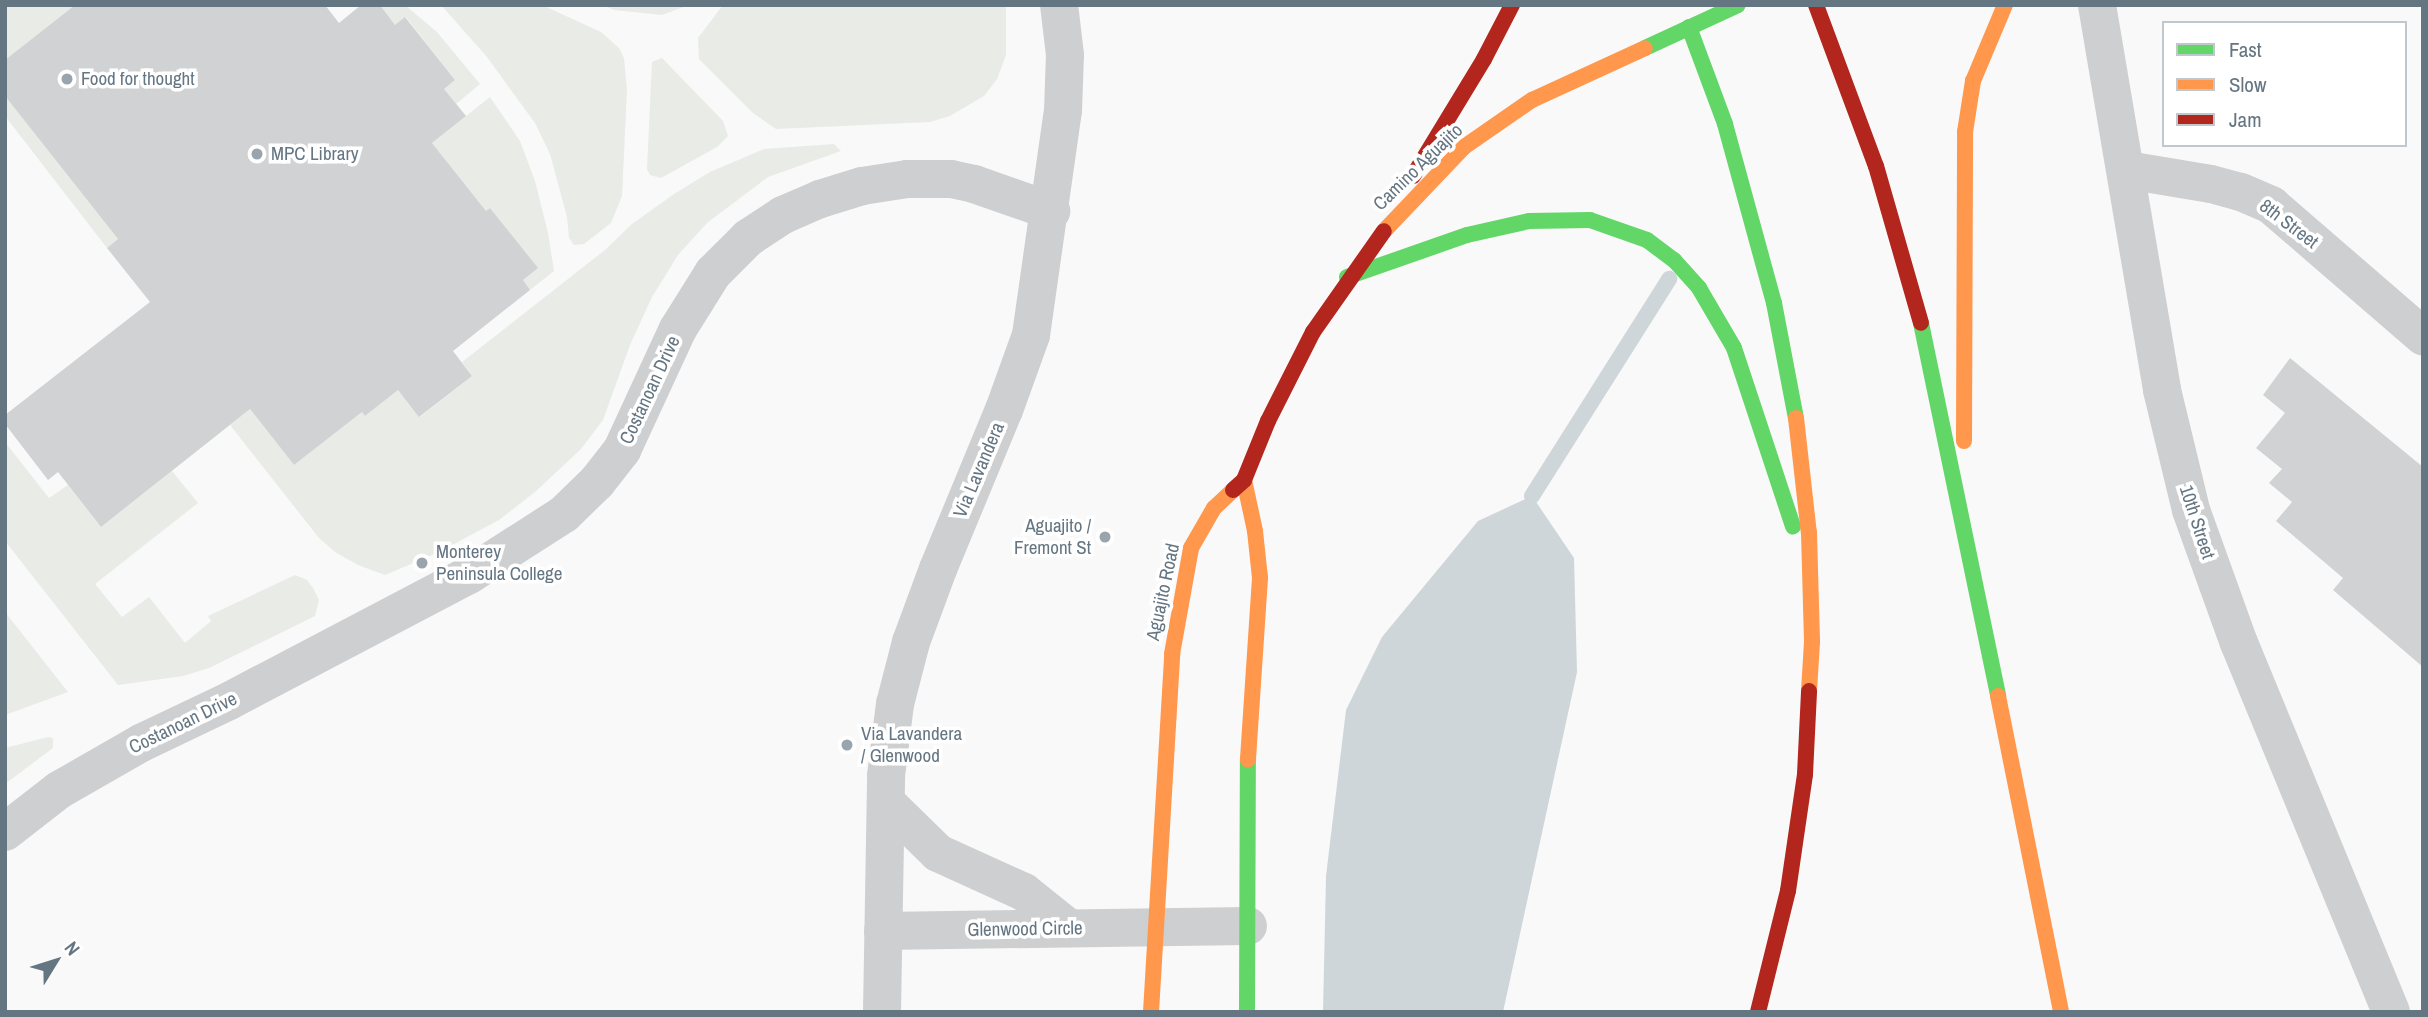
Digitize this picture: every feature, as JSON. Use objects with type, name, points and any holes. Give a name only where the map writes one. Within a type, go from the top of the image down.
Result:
[{"type":"main road","points":[[1347,277],[1442,130],[1512,5]]},
{"type":"main road","name":"Camino Aguajito","points":[[1244,480],[1290,373],[1347,277],[1406,204],[1464,147],[1497,123],[1568,81],[1687,21],[1738,5]]},
{"type":"main road","points":[[1816,5],[1876,166],[1909,272],[1964,524],[2062,1012]]},
{"type":"main road","points":[[1964,524],[1965,132],[1973,81],[2005,5]]},
{"type":"main road","points":[[1687,21],[1725,124],[1774,303],[1805,478],[1812,588],[1811,708],[1805,774],[1788,891],[1758,1012]]},
{"type":"main road","points":[[1347,277],[1467,235],[1529,221],[1590,220],[1620,228],[1647,240],[1674,260],[1699,288],[1734,348],[1812,588]]},
{"type":"main road","points":[[1244,480],[1255,531],[1259,578],[1248,723],[1247,1012]]},
{"type":"main road","name":"Aguajito Road","points":[[1152,1012],[1172,654],[1178,608],[1191,548],[1214,508],[1244,480]]},
{"type":"street","name":"Via Lavandera","points":[[883,931],[886,802],[895,704],[911,642],[1031,335],[1051,211],[1063,111],[1065,54],[1059,5]]},
{"type":"street","name":"10th Street","points":[[2097,5],[2127,170],[2162,390],[2191,510],[2244,656],[2391,1012]]},
{"type":"street","name":"8th Street","points":[[2127,170],[2211,184],[2241,192],[2271,205],[2423,336]]},
{"type":"street","name":"Costanoan Drive","points":[[5,832],[58,790],[141,743],[229,701],[469,575],[564,514],[597,482],[622,450],[678,329],[713,273],[748,238],[783,215],[820,199],[862,186],[918,179],[951,179],[974,184],[1051,211]]},
{"type":"street","points":[[886,802],[939,853],[1024,892],[1069,928]]},
{"type":"street","name":"Glenwood Circle","points":[[883,931],[1248,926]]},
{"type":"street","points":[[883,931],[883,1012]]},
{"type":"shaded area","points":[[5,5],[75,5],[5,60]]},
{"type":"shaded area","points":[[380,5],[405,5],[437,32],[480,84],[456,104],[444,89],[455,80],[406,17],[395,25]]},
{"type":"shaded area","points":[[441,5],[542,5],[601,32],[619,48],[624,58],[627,90],[622,196],[611,223],[584,244],[574,245],[569,238],[567,217],[550,154],[535,123],[487,57]]},
{"type":"shaded area","points":[[603,5],[689,5],[662,15],[614,10]]},
{"type":"shaded area","points":[[723,5],[1006,5],[1006,55],[997,79],[984,96],[950,116],[930,122],[776,129],[753,113],[699,59],[698,38]]},
{"type":"shaded area","points":[[662,58],[723,121],[728,136],[717,147],[661,178],[650,175],[647,169],[652,62]]},
{"type":"shaded area","points":[[5,96],[118,239],[107,248],[5,116]]},
{"type":"shaded area","points":[[490,97],[520,141],[535,181],[548,233],[554,271],[530,290],[523,280],[537,268],[490,208],[486,211],[432,143]]},
{"type":"shaded area","points":[[834,144],[841,151],[768,177],[707,223],[678,255],[652,297],[630,345],[603,420],[581,449],[535,492],[499,520],[437,553],[385,575],[358,565],[335,552],[319,538],[230,425],[250,409],[294,465],[362,412],[365,416],[398,390],[420,417],[472,376],[462,362],[605,250],[632,224],[674,194],[710,172],[764,149]]},
{"type":"shaded area","points":[[5,442],[49,498],[68,485],[101,527],[172,471],[198,503],[95,584],[122,617],[149,597],[185,643],[211,621],[208,616],[295,575],[307,580],[319,600],[315,616],[209,668],[183,676],[118,685],[5,541]]},
{"type":"shaded area","points":[[1532,496],[1574,558],[1577,672],[1503,1012],[1323,1012],[1326,876],[1346,710],[1382,637],[1478,521]]},
{"type":"shaded area","points":[[5,612],[68,692],[5,715]]},
{"type":"shaded area","points":[[53,738],[53,748],[5,784],[5,748]]},
{"type":"building","points":[[75,5],[325,5],[339,23],[361,5],[380,5],[395,25],[405,17],[455,80],[444,89],[466,116],[432,143],[486,211],[490,208],[538,268],[523,280],[530,290],[453,351],[472,376],[419,417],[398,390],[365,416],[362,412],[294,465],[250,409],[101,527],[58,472],[48,480],[5,424],[5,415],[150,302],[107,248],[118,239],[5,96],[5,60]]},
{"type":"building","points":[[2290,358],[2423,467],[2423,667],[2333,590],[2343,578],[2276,521],[2292,502],[2269,483],[2282,469],[2256,448],[2285,413],[2263,395]]},
{"type":"waterway","points":[[1532,496],[1669,279]]},
{"type":"traffic: fast","points":[[1645,48],[1738,5]]},
{"type":"traffic: fast","points":[[1689,27],[1725,124],[1774,303],[1796,418]]},
{"type":"traffic: fast","points":[[1347,277],[1467,235],[1529,221],[1590,220],[1647,240],[1674,260],[1699,288],[1734,348],[1793,526]]},
{"type":"traffic: fast","points":[[1921,323],[1998,696]]},
{"type":"traffic: fast","points":[[1247,1012],[1248,760]]},
{"type":"traffic: slow","points":[[1964,441],[1965,132],[1973,81],[2005,5]]},
{"type":"traffic: slow","points":[[1384,231],[1464,147],[1532,100],[1645,48]]},
{"type":"traffic: slow","points":[[1796,418],[1809,533],[1812,642],[1809,691]]},
{"type":"traffic: slow","points":[[1244,480],[1255,531],[1260,578],[1248,760]]},
{"type":"traffic: slow","points":[[1151,1012],[1172,654],[1191,548],[1214,508],[1233,490]]},
{"type":"traffic: slow","points":[[1998,696],[2061,1012]]},
{"type":"traffic: jam","points":[[1413,176],[1484,59],[1512,5]]},
{"type":"traffic: jam","points":[[1816,5],[1876,166],[1921,323]]},
{"type":"traffic: jam","points":[[1233,490],[1244,480],[1268,421],[1313,332],[1384,231]]},
{"type":"traffic: jam","points":[[1758,1012],[1788,891],[1805,774],[1809,691]]},
{"type":"place","name":"Food for thought","points":[[67,79]]},
{"type":"place","name":"MPC Library","points":[[257,154]]},
{"type":"place","name":"Aguajito / Fremont St","points":[[1105,537]]},
{"type":"place","name":"Monterey Peninsula College","points":[[422,563]]},
{"type":"place","name":"Via Lavandera / Glenwood","points":[[847,745]]}]
